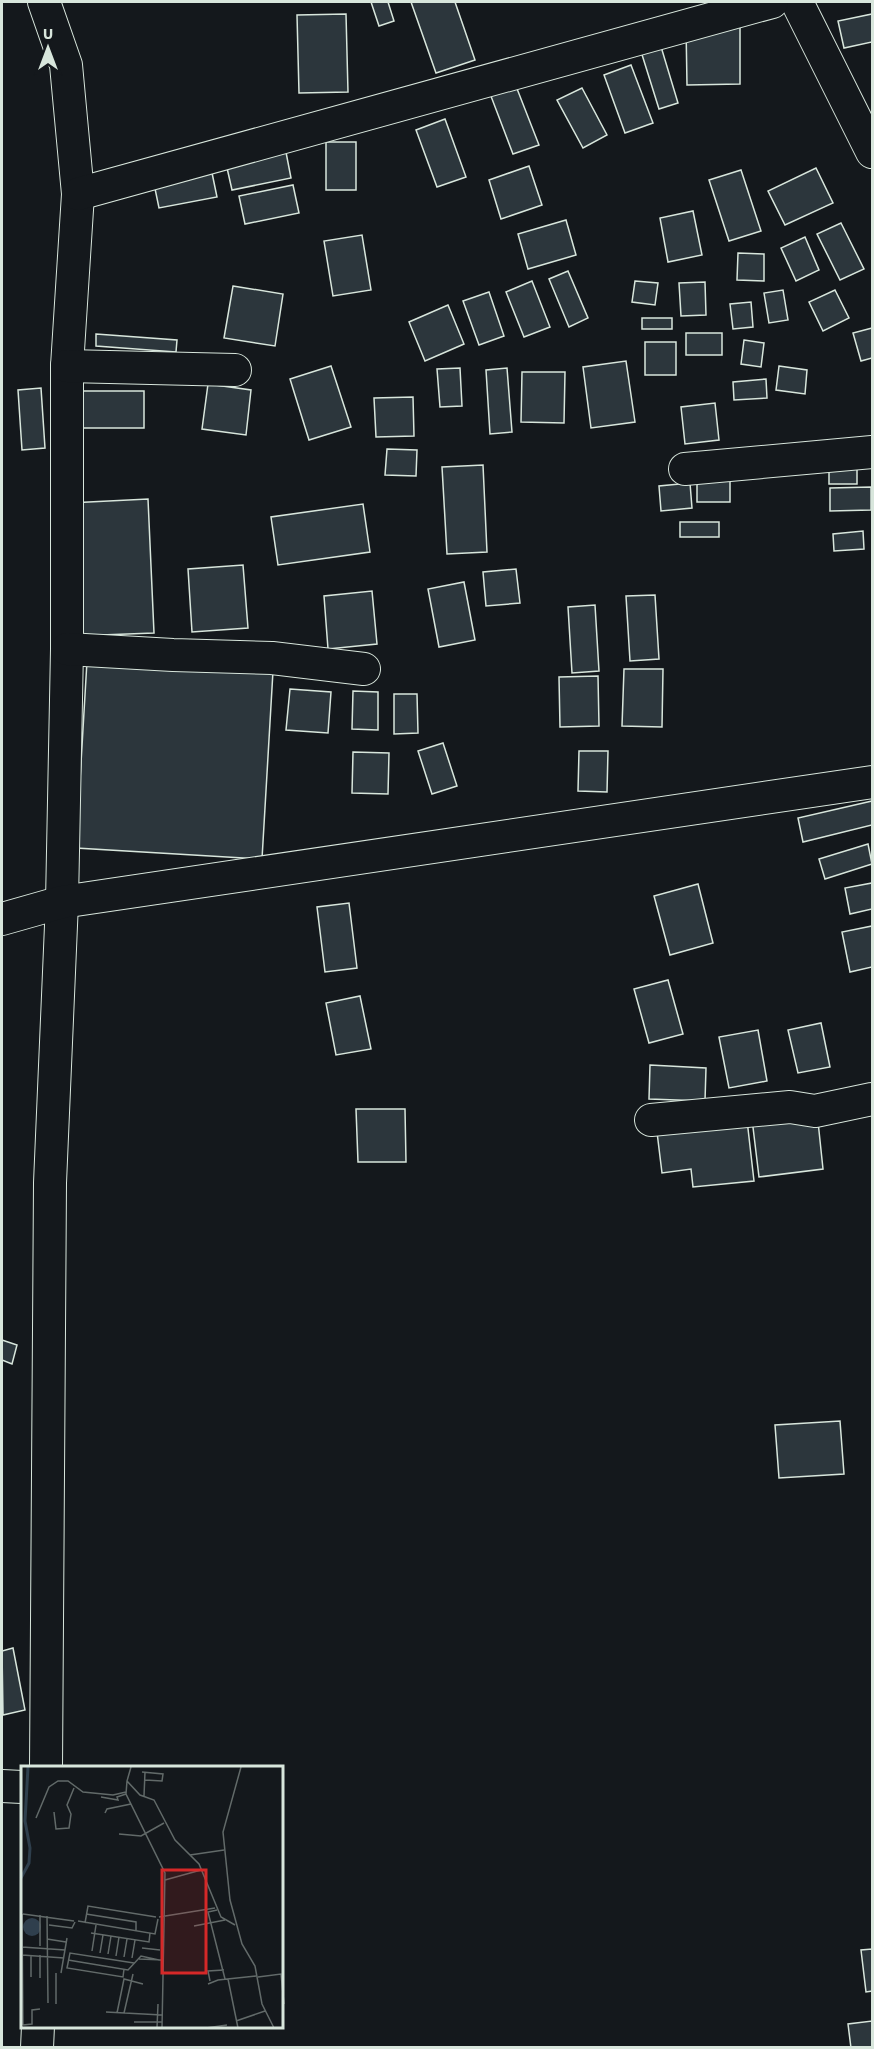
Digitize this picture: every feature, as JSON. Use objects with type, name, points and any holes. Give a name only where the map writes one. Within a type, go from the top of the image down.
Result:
[{"type":"street","points":[[44,2],[66,65],[78,194],[67,366],[67,648],[62,902],[50,1183],[46,1766]]},
{"type":"street","points":[[78,194],[772,2]]},
{"type":"street","points":[[797,2],[873,152]]},
{"type":"street","points":[[67,366],[235,370]]},
{"type":"street","points":[[685,470],[873,452]]},
{"type":"street","points":[[67,648],[172,655],[272,658],[364,669]]},
{"type":"street","points":[[2,919],[62,902],[873,782]]},
{"type":"street","points":[[651,1120],[790,1107],[815,1111],[873,1099]]},
{"type":"street","points":[[2,1786],[21,1787]]},
{"type":"street","points":[[37,2048],[38,2028]]},
{"type":"building","points":[[371,2],[388,2],[394,21],[379,26]]},
{"type":"building","points":[[411,2],[455,2],[475,60],[436,73]]},
{"type":"building","points":[[346,14],[348,92],[299,93],[297,15]]},
{"type":"building","points":[[872,14],[872,42],[844,48],[838,21]]},
{"type":"building","points":[[686,26],[740,26],[740,84],[687,85]]},
{"type":"building","points":[[659,40],[678,103],[659,109],[639,45]]},
{"type":"building","points":[[631,65],[653,123],[625,133],[604,75]]},
{"type":"building","points":[[514,81],[539,145],[513,154],[489,91]]},
{"type":"building","points":[[582,88],[607,135],[583,148],[557,100]]},
{"type":"building","points":[[445,119],[466,177],[437,187],[416,130]]},
{"type":"building","points":[[326,142],[356,142],[356,190],[326,190]]},
{"type":"building","points":[[285,147],[291,178],[232,190],[225,159]]},
{"type":"building","points":[[529,166],[542,205],[501,219],[489,180]]},
{"type":"building","points":[[211,168],[217,197],[159,208],[153,179]]},
{"type":"building","points":[[816,168],[833,203],[785,225],[768,191]]},
{"type":"building","points":[[741,170],[761,231],[729,241],[709,180]]},
{"type":"building","points":[[293,185],[299,213],[245,224],[239,196]]},
{"type":"building","points":[[693,211],[702,255],[668,262],[660,218]]},
{"type":"building","points":[[566,220],[576,255],[528,269],[518,234]]},
{"type":"building","points":[[841,223],[864,269],[840,280],[817,234]]},
{"type":"building","points":[[362,235],[371,290],[333,296],[324,241]]},
{"type":"building","points":[[805,237],[819,270],[796,281],[781,248]]},
{"type":"building","points":[[738,253],[764,254],[764,281],[737,280]]},
{"type":"building","points":[[568,271],[588,318],[569,327],[549,279]]},
{"type":"building","points":[[532,281],[550,327],[524,337],[506,292]]},
{"type":"building","points":[[635,281],[658,283],[655,305],[632,302]]},
{"type":"building","points":[[705,282],[706,315],[681,316],[679,283]]},
{"type":"building","points":[[233,286],[283,294],[275,346],[224,338]]},
{"type":"building","points":[[783,290],[788,320],[769,323],[764,293]]},
{"type":"building","points":[[835,290],[849,318],[823,331],[809,302]]},
{"type":"building","points":[[489,292],[504,336],[479,345],[463,301]]},
{"type":"building","points":[[751,302],[753,327],[733,329],[730,304]]},
{"type":"building","points":[[448,305],[464,344],[425,361],[409,322]]},
{"type":"building","points":[[642,318],[672,318],[672,329],[642,329]]},
{"type":"building","points":[[872,328],[872,358],[861,361],[853,333]]},
{"type":"building","points":[[686,333],[722,333],[722,355],[686,355]]},
{"type":"building","points":[[96,334],[177,340],[176,352],[96,346]]},
{"type":"building","points":[[744,340],[764,343],[761,367],[741,364]]},
{"type":"building","points":[[645,342],[676,342],[676,375],[645,375]]},
{"type":"building","points":[[626,361],[635,422],[591,428],[583,367]]},
{"type":"building","points":[[331,366],[351,427],[309,440],[290,379]]},
{"type":"building","points":[[779,366],[807,370],[805,394],[776,390]]},
{"type":"building","points":[[460,368],[462,406],[440,407],[437,369]]},
{"type":"building","points":[[507,368],[512,432],[490,434],[486,370]]},
{"type":"building","points":[[522,372],[565,372],[564,423],[521,422]]},
{"type":"building","points":[[766,379],[767,398],[734,400],[733,382]]},
{"type":"building","points":[[208,384],[251,390],[246,435],[202,429]]},
{"type":"building","points":[[41,388],[45,448],[22,450],[18,390]]},
{"type":"building","points":[[80,391],[144,391],[144,428],[80,428]]},
{"type":"building","points":[[413,397],[414,436],[376,437],[374,398]]},
{"type":"building","points":[[715,403],[719,440],[685,444],[681,407]]},
{"type":"building","points":[[387,449],[417,450],[416,476],[385,475]]},
{"type":"building","points":[[829,463],[857,463],[857,484],[829,484]]},
{"type":"building","points":[[483,465],[487,552],[447,554],[442,467]]},
{"type":"building","points":[[697,475],[730,475],[730,502],[697,502]]},
{"type":"building","points":[[690,483],[692,508],[661,511],[659,486]]},
{"type":"building","points":[[871,487],[871,510],[830,511],[830,488]]},
{"type":"building","points":[[148,499],[154,633],[74,636],[69,503]]},
{"type":"building","points":[[363,504],[370,552],[278,565],[271,517]]},
{"type":"building","points":[[680,522],[719,522],[719,537],[680,537]]},
{"type":"building","points":[[863,531],[864,549],[834,551],[833,534]]},
{"type":"building","points":[[243,565],[248,628],[192,632],[188,569]]},
{"type":"building","points":[[516,569],[520,603],[486,606],[483,572]]},
{"type":"building","points":[[464,582],[475,640],[439,647],[428,589]]},
{"type":"building","points":[[372,591],[377,644],[328,649],[324,596]]},
{"type":"building","points":[[655,595],[659,659],[630,661],[626,596]]},
{"type":"building","points":[[595,605],[599,671],[572,673],[568,607]]},
{"type":"building","points":[[87,661],[273,671],[262,859],[76,848]]},
{"type":"building","points":[[624,669],[663,669],[662,727],[622,726]]},
{"type":"building","points":[[598,676],[599,726],[560,727],[559,677]]},
{"type":"building","points":[[290,689],[331,692],[328,733],[286,730]]},
{"type":"building","points":[[353,691],[378,692],[378,730],[352,729]]},
{"type":"building","points":[[394,694],[417,694],[418,733],[394,734]]},
{"type":"building","points":[[443,743],[457,786],[432,794],[418,751]]},
{"type":"building","points":[[579,751],[608,751],[607,792],[578,791]]},
{"type":"building","points":[[353,752],[389,753],[388,794],[352,793]]},
{"type":"building","points":[[872,801],[872,825],[803,842],[798,818]]},
{"type":"building","points":[[868,844],[872,864],[825,879],[819,859]]},
{"type":"building","points":[[872,883],[872,909],[850,914],[845,888]]},
{"type":"building","points":[[698,884],[713,943],[670,955],[654,896]]},
{"type":"building","points":[[349,903],[357,968],[325,972],[317,907]]},
{"type":"building","points":[[872,926],[872,967],[850,972],[842,932]]},
{"type":"building","points":[[668,980],[683,1034],[649,1043],[634,989]]},
{"type":"building","points":[[360,996],[371,1049],[336,1055],[326,1003]]},
{"type":"building","points":[[821,1023],[830,1067],[798,1073],[788,1030]]},
{"type":"building","points":[[758,1030],[767,1081],[729,1088],[719,1037]]},
{"type":"building","points":[[650,1065],[706,1068],[705,1101],[649,1099]]},
{"type":"building","points":[[356,1109],[405,1109],[406,1162],[358,1162]]},
{"type":"building","points":[[817,1112],[823,1169],[759,1177],[752,1119]]},
{"type":"building","points":[[747,1120],[754,1181],[693,1187],[691,1169],[662,1173],[656,1124]]},
{"type":"building","points":[[2,1340],[17,1345],[12,1364],[2,1360]]},
{"type":"building","points":[[840,1421],[844,1474],[779,1478],[775,1425]]},
{"type":"building","points":[[13,1648],[25,1710],[3,1715],[2,1651]]},
{"type":"building","points":[[872,1949],[872,1991],[866,1992],[861,1950]]},
{"type":"building","points":[[872,2021],[872,2048],[851,2048],[848,2024]]}]
